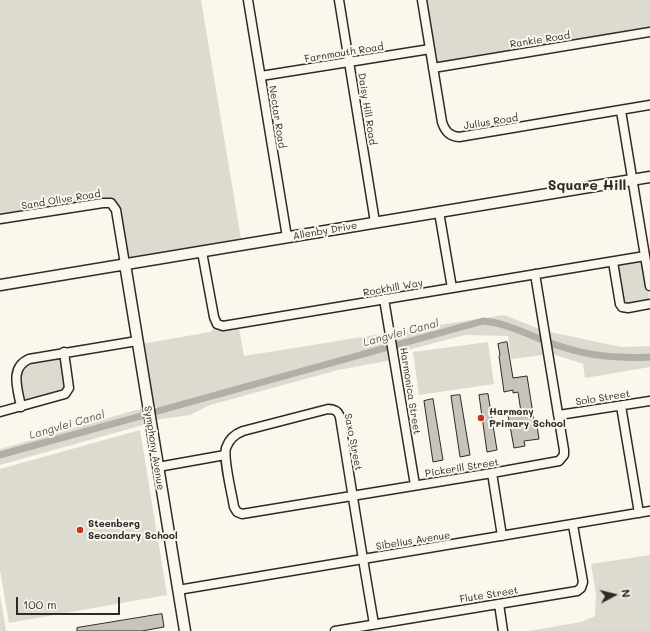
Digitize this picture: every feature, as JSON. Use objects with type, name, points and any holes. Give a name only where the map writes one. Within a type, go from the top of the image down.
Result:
[{"type":"street","name":"Nectar Road","points":[[248,0],[287,237]]},
{"type":"street","name":"Daisy Hill Road","points":[[339,0],[375,222]]},
{"type":"street","name":"Julius Road","points":[[422,0],[442,122],[447,132],[454,137],[650,106]]},
{"type":"street","name":"Rankie Road","points":[[433,68],[650,32]]},
{"type":"street","name":"Farnmouth Road","points":[[260,76],[430,49]]},
{"type":"street","points":[[621,111],[650,286]]},
{"type":"street","name":"Allenby Drive","points":[[0,285],[650,177]]},
{"type":"street","name":"Sand Olive Road","points":[[0,220],[103,203],[111,204],[116,210],[125,264]]},
{"type":"street","points":[[439,212],[452,288]]},
{"type":"street","name":"Rockhill Way","points":[[202,252],[214,317],[216,322],[221,326],[645,256]]},
{"type":"street","points":[[613,262],[620,304],[622,307],[628,308],[650,304]]},
{"type":"street","name":"Symphony Avenue","points":[[125,264],[185,631]]},
{"type":"street","name":"Pickerill Street","points":[[225,455],[234,507],[237,512],[242,514],[492,473],[554,462],[562,458],[564,455],[564,450],[536,274]]},
{"type":"street","name":"Harmonica Street","points":[[384,300],[415,485]]},
{"type":"street","points":[[21,407],[16,375],[20,364],[29,359],[64,352],[137,341]]},
{"type":"street","points":[[0,412],[62,396],[68,391],[69,388],[64,352]]},
{"type":"street","name":"Solo Street","points":[[559,415],[650,401]]},
{"type":"street","points":[[621,406],[639,513]]},
{"type":"street","name":"Saxo Street","points":[[225,455],[226,449],[232,437],[243,430],[328,409],[334,409],[338,412],[374,624]]},
{"type":"street","points":[[158,467],[225,455]]},
{"type":"street","points":[[492,473],[502,536]]},
{"type":"street","name":"Sibelius Avenue","points":[[178,590],[650,511]]},
{"type":"street","name":"Flute Street","points":[[336,631],[573,592],[580,588],[583,582],[573,525]]},
{"type":"street","points":[[498,604],[503,631]]},
{"type":"shaded area","points":[[0,0],[201,0],[242,245],[125,264],[111,203],[0,219]]},
{"type":"shaded area","points":[[425,0],[650,0],[650,29],[441,63],[434,57]]},
{"type":"shaded area","points":[[638,260],[644,265],[649,297],[648,300],[643,303],[628,305],[622,301],[617,266],[621,263]]},
{"type":"shaded area","points":[[504,315],[540,329],[543,355],[511,359],[508,336],[465,335],[396,353],[393,332]]},
{"type":"shaded area","points":[[216,327],[224,329],[239,328],[244,356],[387,333],[392,360],[338,370],[210,405],[190,415],[155,420],[142,344],[210,332]]},
{"type":"shaded area","points":[[550,332],[621,347],[650,346],[650,367],[585,378],[583,364],[553,354]]},
{"type":"shaded area","points":[[488,342],[494,384],[419,395],[413,352]]},
{"type":"shaded area","points":[[59,358],[61,361],[66,387],[65,390],[27,401],[23,399],[18,377],[24,363]]},
{"type":"shaded area","points":[[143,408],[145,424],[143,425],[0,465],[0,449]]},
{"type":"shaded area","name":"Steenberg Secondary School","points":[[140,430],[167,595],[9,623],[0,570],[0,469]]},
{"type":"shaded area","points":[[650,555],[650,631],[528,631],[581,622],[595,616],[596,594],[591,564]]},
{"type":"shaded area","points":[[0,595],[6,631],[0,631]]},
{"type":"building","points":[[507,342],[513,378],[527,376],[534,420],[536,419],[539,439],[524,441],[525,446],[514,448],[508,415],[521,412],[518,392],[513,393],[513,390],[504,392],[498,344]]},
{"type":"building","points":[[488,394],[497,450],[487,452],[479,395]]},
{"type":"building","points":[[460,395],[470,455],[460,457],[451,396]]},
{"type":"building","points":[[433,399],[443,460],[433,462],[424,401]]},
{"type":"building","points":[[162,614],[164,627],[142,631],[77,631],[77,628]]},
{"type":"waterway","name":"Langvlei Canal","points":[[158,411],[483,321],[493,322],[521,331],[550,343],[581,352],[627,358],[650,357]]},
{"type":"waterway","name":"Langvlei Canal","points":[[0,455],[141,416]]},
{"type":"place","name":"Harmony Primary School","points":[[481,418]]},
{"type":"place","name":"Steenberg Secondary School","points":[[80,530]]},
{"type":"district","name":"Square Hill","points":[[587,186]]}]
